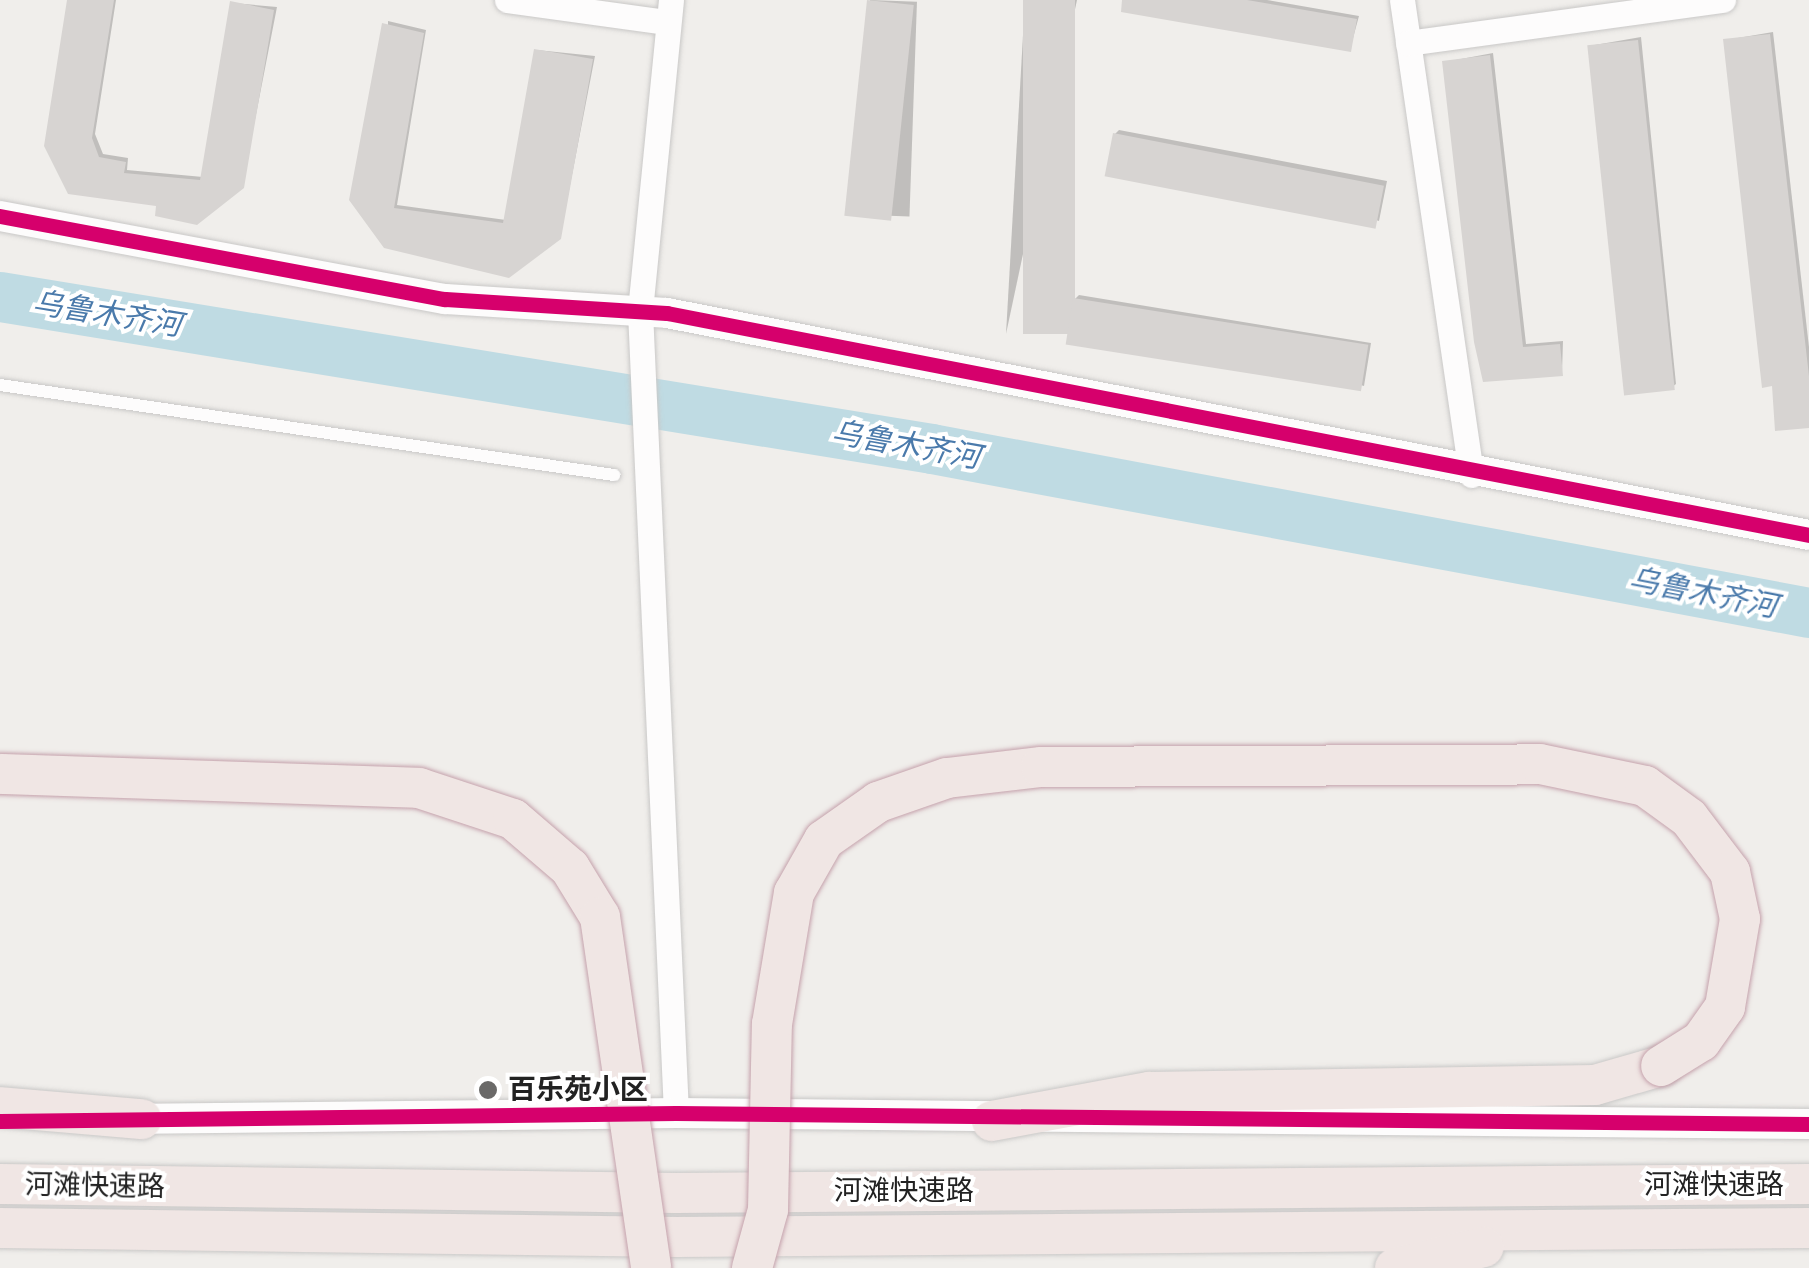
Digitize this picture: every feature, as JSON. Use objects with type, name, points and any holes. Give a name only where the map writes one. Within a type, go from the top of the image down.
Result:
[{"type":"highway","points":[[752,1268],[768,1210],[772,1024],[794,893],[824,840],[878,802],[947,778],[1040,766],[1540,764],[1645,786],[1689,818],[1730,872],[1740,919],[1726,1007],[1700,1041],[1661,1066],[1595,1086],[1149,1092],[992,1121]]},
{"type":"highway","points":[[0,774],[419,788],[513,819],[570,868],[600,916],[651,1268]]},
{"type":"highway","points":[[0,1107],[141,1119]]},
{"type":"highway","name":"河滩快速路","points":[[0,1184],[676,1193],[1809,1184]]},
{"type":"highway","name":"河滩快速路","points":[[0,1228],[677,1237],[1809,1228]]},
{"type":"highway","points":[[1396,1268],[1556,1230]]},
{"type":"street","points":[[507,0],[668,11],[640,311],[676,1113]]},
{"type":"street","points":[[1402,0],[1471,475]]},
{"type":"street","points":[[1408,43],[1723,0]]},
{"type":"street","points":[[0,216],[445,299],[640,311],[1471,475],[1809,534]]},
{"type":"street","points":[[0,1120],[676,1113],[992,1121],[1809,1124]]},
{"type":"lane","points":[[0,385],[614,475]]},
{"type":"building","points":[[67,0],[114,0],[92,138],[99,157],[126,162],[124,173],[200,180],[230,1],[274,10],[244,188],[197,225],[155,216],[156,206],[68,194],[44,146]]},
{"type":"building","points":[[867,0],[914,5],[891,221],[844,216]]},
{"type":"building","points":[[1023,0],[1075,0],[1075,334],[1023,334]]},
{"type":"building","points":[[1122,0],[1247,0],[1357,19],[1351,52],[1121,12]]},
{"type":"building","points":[[382,23],[424,33],[394,208],[503,223],[534,49],[593,59],[561,239],[509,278],[384,248],[349,200]]},
{"type":"building","points":[[1770,34],[1809,376],[1809,428],[1775,431],[1772,386],[1762,388],[1723,39]]},
{"type":"building","points":[[1638,40],[1675,390],[1624,395],[1587,45]]},
{"type":"building","points":[[1490,55],[1523,347],[1560,344],[1563,376],[1483,382],[1474,342],[1442,61]]},
{"type":"building","points":[[1113,133],[1384,186],[1376,229],[1105,176]]},
{"type":"building","points":[[1073,298],[1368,345],[1361,391],[1066,344]]},
{"type":"waterway","name":"乌鲁木齐河","points":[[0,297],[932,449],[1809,613]]},
{"type":"cycle path","points":[[0,216],[445,299],[667,313],[1809,535]]},
{"type":"cycle path","points":[[0,1121],[676,1113],[1809,1124]]},
{"type":"place","name":"百乐苑小区","points":[[488,1090]]}]
